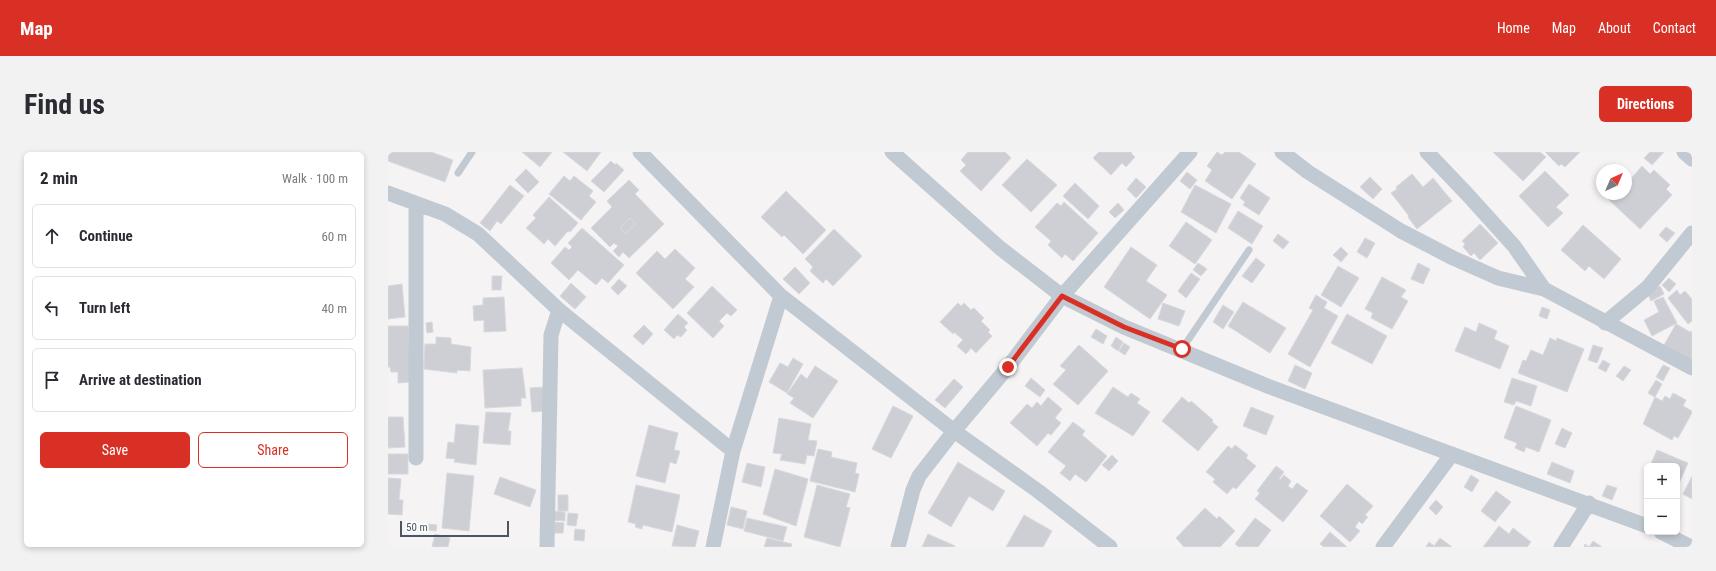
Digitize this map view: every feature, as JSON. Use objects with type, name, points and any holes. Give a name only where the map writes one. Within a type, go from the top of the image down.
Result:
[{"type":"street","points":[[640,152],[781,296],[954,431],[1038,491],[1101,544]]},
{"type":"street","points":[[892,152],[1000,248],[1062,296],[1124,327],[1182,349],[1270,386],[1589,503],[1644,525]]},
{"type":"street","points":[[898,547],[913,490],[919,476],[954,431],[1008,367],[1062,296],[1190,152]]},
{"type":"street","points":[[1282,152],[1308,172],[1401,231],[1453,258],[1498,278],[1544,289],[1605,323],[1692,368]]},
{"type":"street","points":[[1427,152],[1514,246],[1544,289]]},
{"type":"street","points":[[1684,152],[1692,159]]},
{"type":"street","points":[[388,193],[416,205],[445,214],[478,234],[559,310],[733,451]]},
{"type":"street","points":[[416,205],[416,458]]},
{"type":"street","points":[[1605,323],[1648,287],[1692,233]]},
{"type":"street","points":[[713,547],[733,451],[781,296]]},
{"type":"street","points":[[547,547],[552,335],[559,310]]},
{"type":"street","points":[[1383,547],[1452,454]]},
{"type":"street","points":[[1561,547],[1589,503]]},
{"type":"street","points":[[1667,535],[1691,547]]},
{"type":"lane","points":[[458,173],[472,152]]},
{"type":"lane","points":[[1182,349],[1249,250]]},
{"type":"building","points":[[388,152],[431,152],[453,160],[445,182],[388,161]]},
{"type":"building","points":[[522,152],[552,152],[540,167]]},
{"type":"building","points":[[563,152],[601,152],[587,171]]},
{"type":"building","points":[[968,152],[1005,152],[1011,158],[981,191],[960,171],[966,165],[961,160]]},
{"type":"building","points":[[1099,152],[1132,152],[1131,153],[1135,157],[1126,167],[1122,163],[1111,175],[1093,158]]},
{"type":"building","points":[[1217,152],[1222,155],[1225,152],[1239,152],[1256,164],[1232,199],[1205,181],[1212,170],[1207,166]]},
{"type":"building","points":[[1493,152],[1540,152],[1546,157],[1523,181]]},
{"type":"building","points":[[1545,152],[1580,152],[1565,167],[1561,164],[1559,166]]},
{"type":"building","points":[[1650,152],[1664,152],[1652,165],[1644,158]]},
{"type":"building","points":[[1027,159],[1057,185],[1031,212],[1002,185]]},
{"type":"building","points":[[611,161],[615,165],[616,163],[624,170],[604,192],[591,181]]},
{"type":"building","points":[[1642,166],[1650,174],[1654,170],[1670,185],[1666,189],[1672,195],[1640,229],[1609,200],[1632,200],[1632,177]]},
{"type":"building","points":[[526,169],[539,182],[528,193],[515,180]]},
{"type":"building","points":[[1545,171],[1569,195],[1556,207],[1563,213],[1548,227],[1519,196]]},
{"type":"building","points":[[1187,172],[1197,180],[1190,189],[1180,181]]},
{"type":"building","points":[[1412,174],[1423,187],[1433,178],[1452,201],[1417,229],[1391,193]]},
{"type":"building","points":[[564,176],[570,181],[574,176],[593,191],[589,196],[596,202],[581,220],[549,194]]},
{"type":"building","points":[[1370,177],[1382,189],[1373,199],[1360,187]]},
{"type":"building","points":[[1136,178],[1146,187],[1136,198],[1127,189]]},
{"type":"building","points":[[629,180],[639,190],[635,194],[664,224],[629,258],[623,252],[619,257],[613,251],[618,246],[614,243],[610,247],[591,228],[612,207],[607,201]],"holes":[[[630,218],[636,224],[625,234],[620,228]]]},
{"type":"building","points":[[1075,183],[1099,206],[1088,219],[1063,196]]},
{"type":"building","points":[[1249,184],[1270,198],[1259,215],[1243,205],[1245,202],[1240,198]]},
{"type":"building","points":[[510,185],[524,196],[501,224],[497,221],[490,231],[480,223]]},
{"type":"building","points":[[1195,185],[1231,204],[1216,233],[1181,212]]},
{"type":"building","points":[[786,191],[826,230],[803,254],[784,235],[782,237],[761,217]]},
{"type":"building","points":[[549,197],[578,223],[570,232],[568,231],[555,246],[548,239],[544,244],[526,228],[536,218],[533,215]]},
{"type":"building","points":[[1064,202],[1098,233],[1073,261],[1065,254],[1062,258],[1048,245],[1051,241],[1035,227],[1057,203],[1061,206]]},
{"type":"building","points":[[1118,203],[1124,210],[1115,218],[1109,212]]},
{"type":"building","points":[[1238,211],[1263,226],[1252,244],[1228,228]]},
{"type":"building","points":[[630,218],[636,224],[625,234],[620,228]]},
{"type":"building","points":[[1186,222],[1212,240],[1195,264],[1169,246]]},
{"type":"building","points":[[1480,224],[1498,243],[1480,260],[1474,253],[1471,256],[1463,247],[1465,244],[1462,241]]},
{"type":"building","points":[[1583,225],[1621,259],[1604,279],[1589,266],[1585,271],[1561,250]]},
{"type":"building","points":[[1666,227],[1675,233],[1667,242],[1659,235]]},
{"type":"building","points":[[582,228],[624,265],[608,283],[602,278],[596,285],[578,270],[569,280],[551,263],[565,247],[569,250],[572,247],[568,243]]},
{"type":"building","points":[[834,229],[862,256],[833,286],[826,279],[823,283],[810,271],[813,267],[805,259]]},
{"type":"building","points":[[1278,234],[1289,242],[1283,249],[1273,241]]},
{"type":"building","points":[[1365,238],[1375,243],[1367,258],[1357,252]]},
{"type":"building","points":[[1131,247],[1157,265],[1146,281],[1167,295],[1150,319],[1104,287]]},
{"type":"building","points":[[1341,247],[1348,254],[1341,262],[1333,255]]},
{"type":"building","points":[[675,249],[695,268],[685,279],[694,287],[673,309],[636,273],[657,251],[665,259]]},
{"type":"building","points":[[1256,258],[1265,265],[1252,283],[1242,276]]},
{"type":"building","points":[[1198,263],[1207,269],[1201,276],[1193,270]]},
{"type":"building","points":[[1418,263],[1430,269],[1423,284],[1411,279]]},
{"type":"building","points":[[1338,266],[1359,278],[1341,307],[1321,295]]},
{"type":"building","points":[[795,267],[810,283],[799,294],[783,279]]},
{"type":"building","points":[[1191,273],[1200,279],[1186,298],[1178,291]]},
{"type":"building","points":[[492,276],[502,276],[501,290],[492,290]]},
{"type":"building","points":[[1382,277],[1406,290],[1401,297],[1408,301],[1392,329],[1371,318],[1373,313],[1365,309]]},
{"type":"building","points":[[1669,278],[1676,284],[1669,292],[1662,285]]},
{"type":"building","points":[[619,279],[627,286],[618,295],[611,288]]},
{"type":"building","points":[[571,283],[586,297],[575,309],[560,296]]},
{"type":"building","points":[[402,284],[405,317],[388,319],[388,286]]},
{"type":"building","points":[[712,286],[737,310],[731,316],[727,313],[719,321],[724,326],[713,338],[687,313]]},
{"type":"building","points":[[1660,286],[1664,294],[1651,301],[1647,292]]},
{"type":"building","points":[[1677,290],[1680,295],[1685,291],[1692,299],[1692,321],[1688,324],[1668,298]]},
{"type":"building","points":[[1316,295],[1327,302],[1324,308],[1338,316],[1310,367],[1288,354],[1313,310],[1309,308]]},
{"type":"building","points":[[504,297],[506,331],[484,332],[484,320],[474,321],[473,306],[483,305],[483,298]]},
{"type":"building","points":[[1663,297],[1677,323],[1652,336],[1644,320],[1659,312],[1654,301]]},
{"type":"building","points":[[1243,302],[1286,328],[1270,353],[1228,326]]},
{"type":"building","points":[[958,303],[961,306],[964,303],[971,310],[974,308],[984,318],[981,321],[990,330],[988,332],[992,336],[976,353],[971,348],[966,354],[957,346],[963,340],[954,332],[953,334],[940,322]]},
{"type":"building","points":[[1163,303],[1185,311],[1179,326],[1158,319]]},
{"type":"building","points":[[1223,305],[1234,312],[1223,329],[1213,322]]},
{"type":"building","points":[[1542,307],[1550,310],[1547,319],[1539,316]]},
{"type":"building","points":[[678,314],[688,323],[684,327],[687,330],[681,337],[677,335],[674,339],[664,330]]},
{"type":"building","points":[[1347,314],[1387,336],[1372,364],[1331,343]]},
{"type":"building","points":[[432,322],[433,332],[427,333],[426,323]]},
{"type":"building","points":[[1479,323],[1497,331],[1494,339],[1509,346],[1500,369],[1455,351],[1465,327],[1476,332]]},
{"type":"building","points":[[1676,324],[1690,332],[1692,331],[1692,361],[1663,347]]},
{"type":"building","points":[[644,325],[653,334],[643,345],[633,336]]},
{"type":"building","points":[[388,326],[408,326],[411,382],[398,383],[398,372],[391,372],[390,367],[388,367]]},
{"type":"building","points":[[1096,329],[1107,336],[1103,344],[1091,337]]},
{"type":"building","points":[[436,337],[451,338],[451,344],[471,347],[470,371],[457,370],[457,373],[424,369],[425,344],[436,344]]},
{"type":"building","points":[[1116,337],[1123,342],[1118,351],[1111,346]]},
{"type":"building","points":[[1550,338],[1556,341],[1557,338],[1584,349],[1567,392],[1518,373],[1523,360],[1526,361],[1531,350],[1543,355]]},
{"type":"building","points":[[1124,343],[1130,347],[1125,355],[1119,351]]},
{"type":"building","points":[[1079,345],[1108,371],[1078,405],[1053,384],[1066,370],[1060,366]]},
{"type":"building","points":[[1593,345],[1603,348],[1597,363],[1588,360]]},
{"type":"building","points":[[793,358],[803,364],[787,393],[769,382],[780,363],[788,367]]},
{"type":"building","points":[[1603,360],[1610,364],[1606,372],[1598,368]]},
{"type":"building","points":[[1295,365],[1312,373],[1305,389],[1288,381]]},
{"type":"building","points":[[1663,365],[1670,368],[1663,381],[1656,377]]},
{"type":"building","points":[[815,366],[838,381],[813,418],[790,403],[794,398],[787,394],[801,374],[807,379]]},
{"type":"building","points":[[1624,366],[1631,370],[1623,381],[1616,376]]},
{"type":"building","points":[[522,368],[526,398],[521,398],[521,406],[485,408],[483,370]]},
{"type":"building","points":[[1031,378],[1045,390],[1040,397],[1025,386]]},
{"type":"building","points":[[1512,378],[1537,386],[1531,406],[1516,401],[1514,405],[1504,402]]},
{"type":"building","points":[[954,379],[963,387],[945,408],[935,400]]},
{"type":"building","points":[[1656,380],[1662,384],[1655,397],[1648,393]]},
{"type":"building","points":[[545,387],[547,411],[532,412],[530,388]]},
{"type":"building","points":[[1113,387],[1128,397],[1131,393],[1140,399],[1137,403],[1150,412],[1133,436],[1095,413]]},
{"type":"building","points":[[1673,393],[1686,400],[1683,406],[1692,411],[1692,413],[1678,438],[1674,436],[1672,440],[1643,424],[1655,397],[1662,401],[1665,396],[1670,399]]},
{"type":"building","points":[[1048,397],[1062,409],[1055,418],[1061,423],[1051,435],[1048,433],[1037,446],[1010,423],[1027,404],[1032,408],[1037,402],[1041,406]]},
{"type":"building","points":[[1182,397],[1189,403],[1191,401],[1213,420],[1212,422],[1218,427],[1198,451],[1162,421]]},
{"type":"building","points":[[893,406],[913,416],[891,458],[872,449]]},
{"type":"building","points":[[1516,406],[1551,420],[1539,452],[1526,447],[1524,452],[1515,448],[1517,443],[1504,438]]},
{"type":"building","points":[[1251,407],[1274,416],[1266,435],[1243,426]]},
{"type":"building","points":[[486,412],[511,413],[508,431],[511,431],[510,445],[483,443]]},
{"type":"building","points":[[388,417],[403,417],[405,447],[388,448]]},
{"type":"building","points":[[779,418],[811,424],[808,440],[817,441],[814,456],[807,455],[805,464],[780,460],[782,454],[773,453]]},
{"type":"building","points":[[1073,422],[1085,431],[1082,435],[1107,456],[1086,482],[1075,474],[1070,481],[1060,473],[1066,466],[1048,452]]},
{"type":"building","points":[[456,424],[479,426],[476,465],[454,462],[455,459],[446,458],[448,442],[454,443]]},
{"type":"building","points":[[649,425],[678,433],[674,450],[680,451],[676,464],[670,462],[665,483],[636,476]]},
{"type":"building","points":[[1562,428],[1572,433],[1565,448],[1555,444]]},
{"type":"building","points":[[1235,445],[1248,455],[1246,458],[1256,466],[1236,489],[1233,487],[1227,494],[1213,482],[1215,479],[1206,472],[1228,446],[1232,449]]},
{"type":"building","points":[[818,449],[832,452],[831,457],[857,463],[855,473],[859,474],[855,492],[810,481]]},
{"type":"building","points":[[1657,450],[1688,463],[1680,481],[1680,463],[1651,463]]},
{"type":"building","points":[[388,454],[408,454],[408,474],[388,474]]},
{"type":"building","points":[[1112,455],[1118,461],[1109,471],[1102,465]]},
{"type":"building","points":[[958,462],[1005,491],[993,511],[969,496],[951,527],[928,513]]},
{"type":"building","points":[[1552,462],[1574,471],[1570,483],[1547,474]]},
{"type":"building","points":[[747,463],[765,467],[761,487],[742,482]]},
{"type":"building","points":[[1276,466],[1284,472],[1279,479],[1280,480],[1284,475],[1291,481],[1288,486],[1292,489],[1297,483],[1308,491],[1283,522],[1255,499],[1260,493],[1257,491]]},
{"type":"building","points":[[775,469],[808,479],[796,526],[763,514]]},
{"type":"building","points":[[447,473],[474,476],[469,531],[442,528]]},
{"type":"building","points":[[1471,475],[1479,480],[1472,492],[1464,487]]},
{"type":"building","points":[[1692,476],[1692,499],[1683,494]]},
{"type":"building","points":[[500,477],[536,490],[530,507],[494,494]]},
{"type":"building","points":[[388,478],[401,479],[399,500],[403,500],[402,515],[388,514]]},
{"type":"building","points":[[1347,484],[1373,506],[1365,515],[1368,517],[1362,524],[1359,521],[1355,527],[1360,531],[1350,542],[1320,516]]},
{"type":"building","points":[[636,485],[680,495],[672,532],[643,525],[642,529],[635,527],[636,524],[628,522]]},
{"type":"building","points":[[817,485],[850,494],[846,507],[850,508],[840,547],[804,537]]},
{"type":"building","points":[[1607,485],[1617,488],[1612,500],[1602,496]]},
{"type":"building","points":[[1496,491],[1511,502],[1495,522],[1481,511]]},
{"type":"building","points":[[558,495],[568,495],[568,511],[558,511]]},
{"type":"building","points":[[1436,500],[1443,507],[1436,515],[1429,508]]},
{"type":"building","points":[[731,507],[747,511],[743,529],[727,525]]},
{"type":"building","points":[[1205,508],[1217,519],[1219,516],[1235,531],[1220,547],[1184,547],[1176,538]]},
{"type":"building","points":[[553,511],[565,512],[565,521],[552,520]]},
{"type":"building","points":[[568,513],[578,514],[576,526],[567,525]]},
{"type":"building","points":[[1024,515],[1052,531],[1043,547],[1006,547]]},
{"type":"building","points":[[747,518],[787,527],[783,541],[744,531]]},
{"type":"building","points":[[1255,518],[1271,530],[1258,547],[1239,547],[1235,544]]},
{"type":"building","points":[[555,522],[564,523],[563,533],[554,533]]},
{"type":"building","points":[[429,524],[437,525],[436,531],[428,530]]},
{"type":"building","points":[[677,525],[699,531],[695,547],[672,546]]},
{"type":"building","points":[[1499,526],[1509,534],[1513,528],[1531,542],[1527,547],[1483,547]]},
{"type":"building","points":[[575,529],[585,530],[584,541],[574,540]]},
{"type":"building","points":[[1330,532],[1347,547],[1324,547],[1320,544]]},
{"type":"building","points":[[435,534],[450,538],[448,547],[432,547]]},
{"type":"building","points":[[928,534],[955,546],[922,547]]},
{"type":"building","points":[[767,538],[792,544],[791,547],[764,547]]},
{"type":"building","points":[[1440,538],[1452,547],[1426,547],[1429,542],[1434,546]]},
{"type":"building","points":[[1593,541],[1602,547],[1589,547]]},
{"type":"route","points":[[1008,367],[1062,296],[1124,327],[1182,349]]}]
